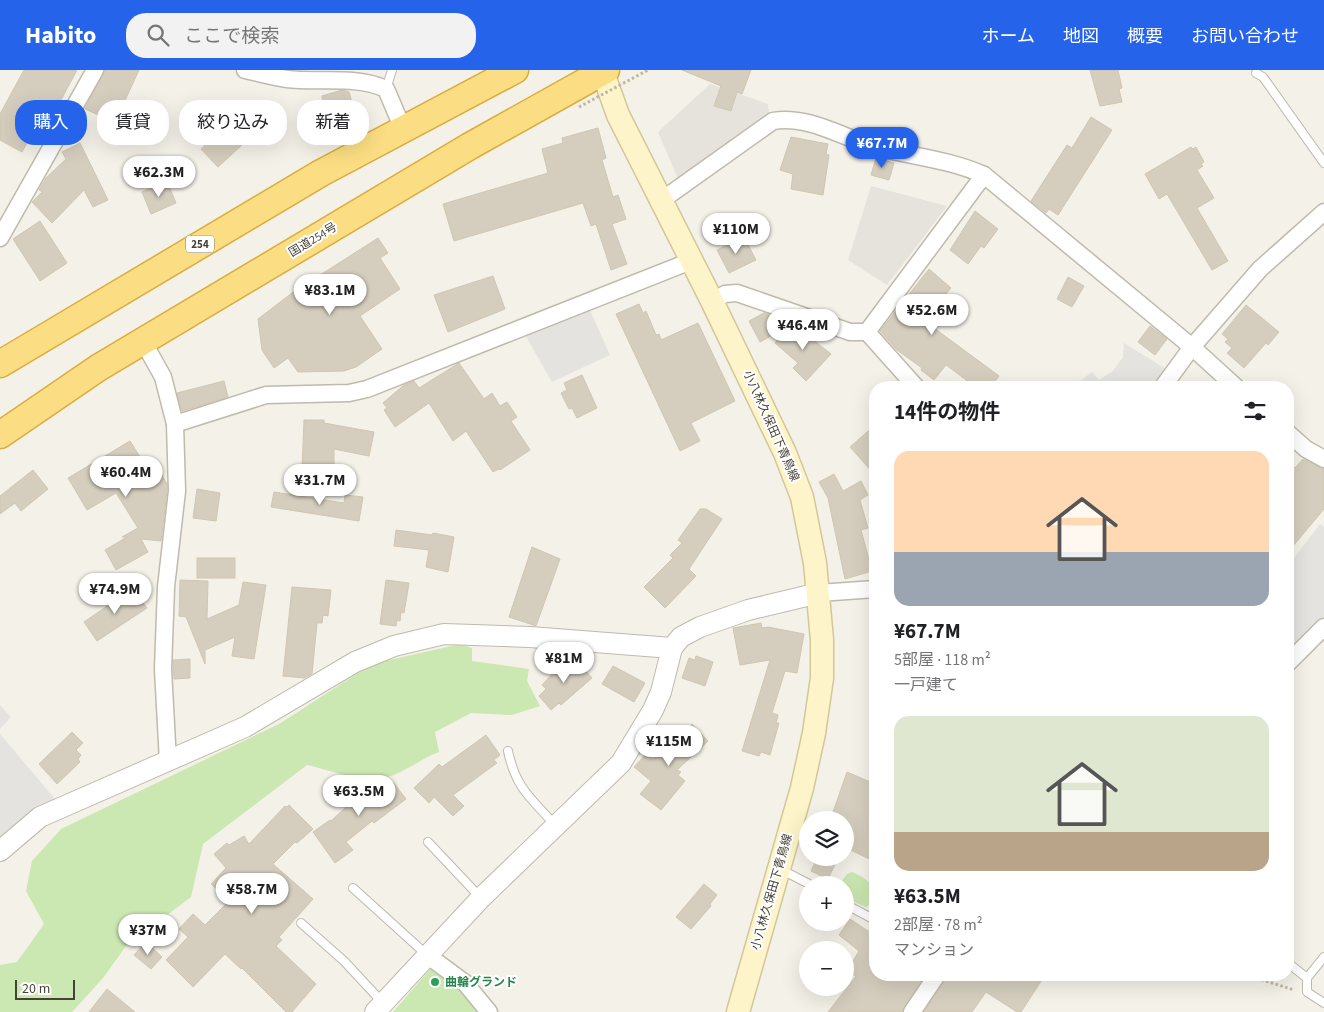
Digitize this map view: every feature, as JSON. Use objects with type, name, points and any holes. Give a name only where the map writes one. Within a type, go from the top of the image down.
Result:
[{"type":"highway","name":"254","points":[[0,364],[248,215],[403,129],[515,70]]},
{"type":"highway","name":"国道254号","points":[[0,435],[98,368],[461,151],[603,71]]},
{"type":"main road","name":"小八林久保田下青鳥線","points":[[603,71],[618,115],[712,301],[785,453],[802,497],[815,563],[822,640],[822,678],[814,732],[802,788],[738,1012]]},
{"type":"street","points":[[0,238],[6,213],[95,70]]},
{"type":"street","points":[[245,70],[287,79],[359,81],[374,84],[386,89],[403,129]]},
{"type":"street","points":[[662,200],[773,121],[788,119],[874,146],[965,167],[984,175],[1192,347],[1229,381]]},
{"type":"street","points":[[867,332],[984,175]]},
{"type":"street","points":[[1167,381],[1192,347],[1260,269],[1324,212]]},
{"type":"street","points":[[175,424],[266,395],[349,393],[367,389],[691,261]]},
{"type":"street","points":[[712,301],[725,294],[737,292],[850,332],[867,332],[911,381]]},
{"type":"street","points":[[143,341],[163,377],[175,424],[177,490],[166,587],[163,669],[168,762]]},
{"type":"street","points":[[1294,438],[1306,449],[1324,459]]},
{"type":"street","points":[[379,1007],[481,898],[621,763],[653,710],[661,692],[672,648],[681,637],[708,624],[748,610],[819,593],[869,589]]},
{"type":"street","points":[[1294,657],[1324,627]]},
{"type":"street","points":[[0,851],[40,817],[245,727],[355,662],[394,646],[444,634],[530,637],[672,648]]},
{"type":"street","points":[[427,955],[465,983],[489,1012]]},
{"type":"street","points":[[912,1012],[933,981]]},
{"type":"lane","points":[[386,89],[392,70]]},
{"type":"lane","points":[[1256,72],[1263,77],[1324,163]]},
{"type":"lane","points":[[508,751],[518,784],[556,826]]},
{"type":"lane","points":[[428,842],[481,898]]},
{"type":"lane","points":[[779,868],[799,879]]},
{"type":"lane","points":[[353,888],[427,955]]},
{"type":"lane","points":[[854,909],[869,917]]},
{"type":"lane","points":[[300,923],[344,960],[379,1007]]},
{"type":"lane","points":[[1324,956],[1307,978],[1307,992],[1324,1003]]},
{"type":"lane","points":[[1294,968],[1307,978]]},
{"type":"path","points":[[579,107],[648,70]]},
{"type":"path","points":[[1265,981],[1307,992]]},
{"type":"shaded area","points":[[710,84],[768,104],[769,113],[678,179],[658,132]]},
{"type":"shaded area","points":[[871,186],[947,206],[887,285],[848,260]]},
{"type":"shaded area","points":[[589,308],[610,355],[552,382],[524,333]]},
{"type":"shaded area","points":[[1124,343],[1166,369],[1157,381],[1080,381],[1092,372],[1099,380],[1113,371],[1123,357]]},
{"type":"shaded area","points":[[1320,524],[1324,527],[1324,617],[1294,649],[1294,558]]},
{"type":"shaded area","points":[[0,705],[11,717],[0,729]]},
{"type":"shaded area","points":[[0,734],[55,799],[35,810],[0,839]]},
{"type":"green space","points":[[460,644],[472,648],[472,661],[529,669],[527,681],[540,706],[512,715],[471,713],[435,732],[439,752],[394,775],[384,778],[350,776],[307,765],[203,844],[191,897],[126,946],[103,978],[72,1012],[0,1012],[0,965],[17,962],[44,924],[26,891],[32,861],[61,829],[279,724],[372,664]]},
{"type":"green space","points":[[852,872],[869,882],[869,904],[866,907],[854,902],[854,876],[846,876]]},
{"type":"green space","name":"曲輪グランド","points":[[433,966],[467,997],[477,1012],[393,1012]]},
{"type":"building","points":[[24,70],[77,70],[61,100],[15,100],[15,145],[26,145],[22,152],[0,140],[0,114]]},
{"type":"building","points":[[105,70],[139,70],[125,100],[97,100],[97,114],[87,110],[87,105]]},
{"type":"building","points":[[682,70],[751,70],[742,94],[737,92],[731,111],[714,106],[721,86]]},
{"type":"building","points":[[1090,70],[1118,70],[1122,88],[1119,89],[1122,102],[1100,106]]},
{"type":"building","points":[[342,90],[349,92],[351,100],[323,100],[322,96]]},
{"type":"building","points":[[1091,117],[1112,130],[1058,215],[1049,209],[1046,213],[1031,201],[1067,145],[1072,148]]},
{"type":"building","points":[[598,128],[606,158],[602,160],[613,197],[618,195],[626,219],[612,224],[627,264],[611,270],[596,224],[591,226],[583,203],[454,241],[443,204],[548,173],[542,149],[563,143],[562,138]]},
{"type":"building","points":[[791,137],[828,144],[826,154],[829,155],[823,195],[791,189],[793,174],[780,170]]},
{"type":"building","points":[[76,145],[81,145],[108,200],[93,207],[84,190],[52,223],[32,202],[42,192],[39,190],[46,178],[66,159],[62,152]]},
{"type":"building","points":[[242,145],[218,167],[201,149],[205,146]]},
{"type":"building","points":[[1191,147],[1193,149],[1196,147],[1204,162],[1201,164],[1203,166],[1197,170],[1214,198],[1197,208],[1228,261],[1212,270],[1167,194],[1159,199],[1145,174]]},
{"type":"building","points":[[876,158],[894,163],[889,180],[871,175]]},
{"type":"building","points":[[167,181],[176,203],[151,214],[142,192]]},
{"type":"building","points":[[975,211],[998,229],[984,248],[981,246],[968,264],[950,250]]},
{"type":"building","points":[[40,221],[67,263],[40,281],[13,239]]},
{"type":"building","points":[[744,237],[756,260],[729,273],[717,250]]},
{"type":"building","points":[[378,238],[388,253],[380,258],[400,289],[360,316],[382,349],[356,367],[344,371],[298,372],[288,358],[274,368],[262,350],[258,319],[292,293]]},
{"type":"building","points":[[929,269],[951,288],[945,295],[947,297],[926,322],[999,376],[995,381],[968,381],[946,365],[934,380],[921,370],[922,368],[897,350],[880,331]]},
{"type":"building","points":[[493,276],[505,309],[448,332],[434,295]]},
{"type":"building","points":[[1068,277],[1084,286],[1072,307],[1057,299]]},
{"type":"building","points":[[639,304],[643,313],[646,311],[656,335],[659,334],[661,340],[698,323],[735,401],[691,423],[700,441],[680,451],[616,314]]},
{"type":"building","points":[[1246,305],[1279,332],[1268,345],[1266,343],[1244,368],[1227,353],[1232,348],[1225,342],[1228,339],[1222,334]]},
{"type":"building","points":[[764,313],[769,315],[778,332],[760,342],[749,321]]},
{"type":"building","points":[[792,323],[831,354],[806,381],[793,368],[798,363],[775,343]]},
{"type":"building","points":[[1150,326],[1167,339],[1155,355],[1138,342]]},
{"type":"building","points":[[459,363],[484,399],[492,393],[500,406],[507,402],[517,417],[511,421],[530,450],[500,470],[493,472],[466,431],[453,441],[429,403],[395,427],[384,410],[387,408],[383,403],[404,385],[414,381],[419,388]]},
{"type":"building","points":[[582,375],[597,408],[577,418],[572,408],[569,409],[561,393],[567,390],[564,383]]},
{"type":"building","points":[[224,381],[228,397],[182,411],[177,393]]},
{"type":"building","points":[[304,420],[324,420],[324,423],[374,432],[369,456],[334,449],[334,471],[302,470]]},
{"type":"building","points":[[869,430],[869,468],[850,447]]},
{"type":"building","points":[[130,441],[152,476],[160,472],[167,484],[167,491],[161,541],[141,539],[148,552],[116,570],[105,550],[138,528],[116,493],[87,510],[68,478]]},
{"type":"building","points":[[1303,459],[1324,469],[1324,509],[1294,545],[1294,467]]},
{"type":"building","points":[[33,470],[48,489],[21,511],[15,503],[0,514],[0,496]]},
{"type":"building","points":[[834,474],[843,491],[861,481],[868,495],[860,500],[868,528],[861,530],[869,560],[869,572],[845,579],[828,498],[819,482]]},
{"type":"building","points":[[197,489],[220,493],[216,521],[193,518]]},
{"type":"building","points":[[274,492],[344,503],[345,495],[363,497],[359,521],[271,507]]},
{"type":"building","points":[[700,509],[706,509],[722,519],[689,569],[696,576],[665,608],[644,587],[673,558],[670,555],[682,543],[678,540]]},
{"type":"building","points":[[396,530],[454,537],[448,572],[426,567],[429,550],[394,546]]},
{"type":"building","points":[[532,547],[560,559],[536,626],[509,617]]},
{"type":"building","points":[[197,558],[235,558],[235,578],[197,578]]},
{"type":"building","points":[[180,580],[208,581],[207,619],[239,605],[243,582],[266,585],[254,659],[232,656],[235,637],[205,650],[205,664],[186,617],[179,616]]},
{"type":"building","points":[[386,580],[409,583],[404,613],[401,612],[400,621],[397,620],[396,626],[380,624]]},
{"type":"building","points":[[292,587],[331,590],[328,616],[323,615],[322,623],[317,623],[312,674],[304,678],[283,676]]},
{"type":"building","points":[[132,589],[147,608],[97,641],[84,622]]},
{"type":"building","points":[[761,623],[762,628],[768,627],[804,634],[797,673],[785,671],[772,713],[778,715],[776,723],[779,723],[770,755],[761,752],[759,756],[742,751],[770,660],[740,665],[733,628]]},
{"type":"building","points":[[696,656],[713,662],[705,686],[682,678],[689,658],[695,660]]},
{"type":"building","points":[[190,659],[190,678],[174,679],[173,660]]},
{"type":"building","points":[[565,660],[573,668],[579,663],[592,678],[561,705],[559,703],[551,710],[539,696],[546,689],[542,685]]},
{"type":"building","points":[[613,666],[645,683],[634,702],[602,684]]},
{"type":"building","points":[[692,724],[708,741],[677,770],[681,772],[678,775],[685,781],[661,810],[640,794],[651,781],[634,767],[647,753],[653,759],[664,745],[667,748]]},
{"type":"building","points":[[72,732],[83,743],[76,750],[81,755],[78,759],[80,762],[57,784],[39,764]]},
{"type":"building","points":[[486,735],[500,755],[494,760],[497,763],[453,795],[464,806],[453,816],[434,797],[429,803],[414,788],[439,764],[442,767]]},
{"type":"building","points":[[847,772],[869,781],[869,859],[854,852],[854,811],[833,811]]},
{"type":"building","points":[[382,774],[390,784],[393,782],[406,799],[374,823],[372,821],[346,842],[353,850],[335,863],[313,832],[331,821]]},
{"type":"building","points":[[289,805],[313,829],[297,843],[295,842],[273,864],[313,899],[279,937],[282,940],[276,946],[316,984],[292,1012],[286,1012],[242,968],[225,954],[193,987],[166,960],[188,937],[179,929],[193,914],[205,925],[227,903],[220,896],[222,894],[211,884],[226,868],[214,854],[227,843],[229,845],[244,836],[249,844],[285,806]]},
{"type":"building","points":[[813,866],[834,866],[829,876],[822,876],[811,871]]},
{"type":"building","points":[[704,884],[717,895],[710,904],[711,906],[691,929],[676,917]]},
{"type":"building","points":[[854,922],[869,932],[869,981],[921,981],[902,1012],[828,1012],[840,996],[854,996],[854,979],[856,976],[854,975],[854,959],[859,951],[854,947],[854,941],[846,941],[839,935],[842,931],[854,931]]},
{"type":"building","points":[[146,942],[162,957],[151,969],[134,955]]},
{"type":"building","points":[[943,981],[1041,981],[1021,1012],[1017,1012],[986,992],[972,1012],[924,1012]]},
{"type":"building","points":[[107,989],[135,1012],[89,1012]]},
{"type":"place","name":"曲輪グランド","points":[[435,982]]}]
